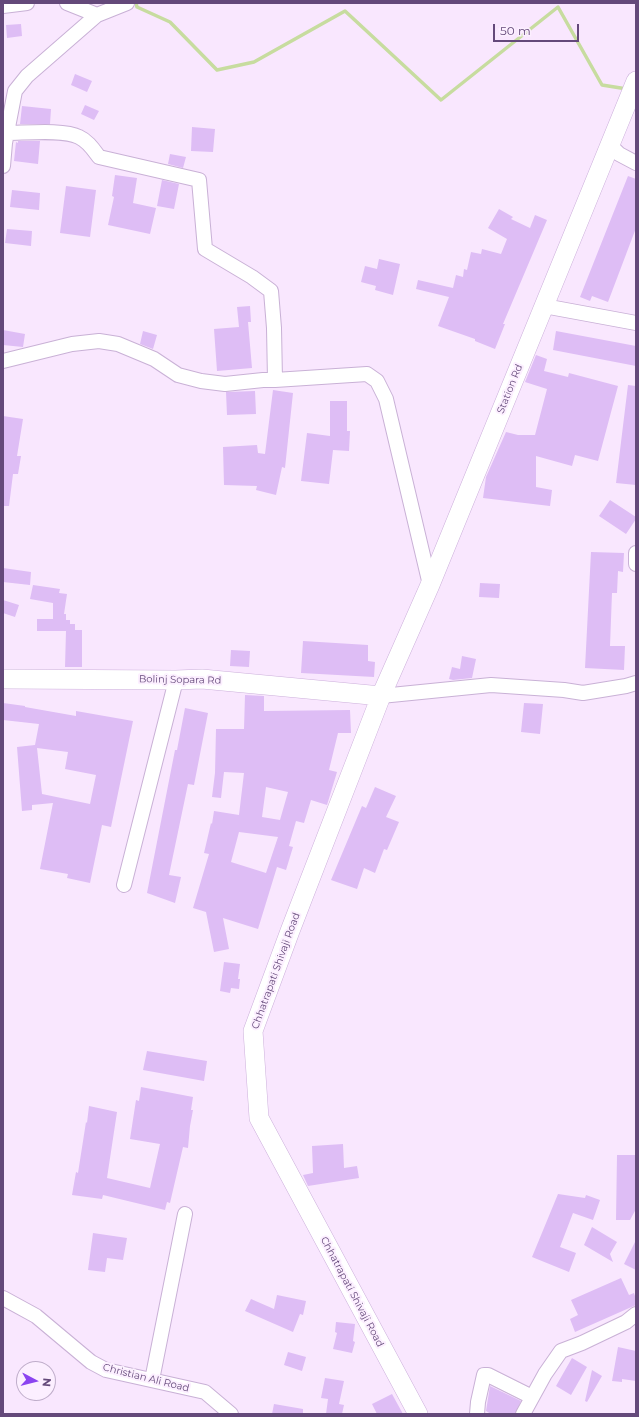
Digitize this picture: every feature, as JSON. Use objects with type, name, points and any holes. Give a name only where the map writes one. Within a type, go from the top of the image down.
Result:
[{"type":"main road","name":"Station Rd","points":[[381,696],[430,585],[636,81]]},
{"type":"main road","name":"Bolinj Sopara Rd","points":[[3,679],[202,679],[381,696]]},
{"type":"main road","name":"Chhatrapati Shivaji Road","points":[[381,696],[253,1031],[259,1118],[418,1414]]},
{"type":"street","points":[[3,6],[27,3]]},
{"type":"street","points":[[67,3],[96,15]]},
{"type":"street","points":[[3,166],[7,133],[15,91],[27,76],[96,15],[126,3]]},
{"type":"street","points":[[7,133],[62,133],[79,137],[91,146],[99,157],[199,180],[206,250],[252,277],[271,291],[274,328],[275,380]]},
{"type":"street","points":[[610,145],[619,154],[636,163]]},
{"type":"street","points":[[544,306],[636,323]]},
{"type":"street","points":[[3,361],[72,344],[99,341],[118,344],[154,359],[178,374],[201,381],[225,384],[263,380],[367,374],[377,381],[386,399],[430,585]]},
{"type":"street","points":[[636,554],[636,564]]},
{"type":"street","points":[[124,885],[176,680]]},
{"type":"street","points":[[381,696],[491,685],[564,690],[583,693],[636,683]]},
{"type":"street","points":[[152,1380],[185,1214]]},
{"type":"street","name":"Christian Ali Road","points":[[3,1298],[36,1316],[91,1362],[106,1370],[205,1392],[231,1414]]},
{"type":"street","points":[[523,1414],[561,1351],[582,1343],[626,1322],[636,1314]]},
{"type":"street","points":[[477,1414],[484,1375],[488,1375],[532,1397]]},
{"type":"building","points":[[21,24],[22,36],[7,38],[6,25]]},
{"type":"building","points":[[75,74],[92,81],[87,92],[71,85]]},
{"type":"building","points":[[85,105],[99,111],[94,120],[81,114]]},
{"type":"building","points":[[22,106],[51,109],[50,124],[20,124]]},
{"type":"building","points":[[192,127],[215,129],[213,152],[191,151]]},
{"type":"building","points":[[18,141],[40,141],[38,164],[14,161],[16,142],[18,143]]},
{"type":"building","points":[[170,154],[186,157],[183,168],[168,164]]},
{"type":"building","points":[[115,175],[137,178],[133,203],[156,208],[150,234],[108,225],[114,197],[112,196]]},
{"type":"building","points":[[628,176],[636,179],[636,228],[608,302],[592,296],[590,301],[580,297]]},
{"type":"building","points":[[162,180],[179,184],[174,209],[157,206]]},
{"type":"building","points":[[66,186],[96,190],[90,237],[60,233]]},
{"type":"building","points":[[12,190],[40,193],[39,210],[10,207]]},
{"type":"building","points":[[499,209],[513,217],[511,219],[530,228],[535,215],[547,220],[503,324],[505,324],[495,349],[475,341],[475,339],[438,326],[449,297],[416,289],[418,280],[453,288],[456,275],[463,277],[464,269],[467,270],[471,252],[481,254],[482,249],[501,254],[507,239],[488,228]]},
{"type":"building","points":[[7,229],[32,231],[31,246],[5,243]]},
{"type":"building","points":[[379,259],[400,264],[393,295],[375,290],[376,286],[361,282],[365,266],[377,269]]},
{"type":"building","points":[[250,306],[251,322],[248,322],[252,368],[217,371],[214,329],[239,327],[237,307]]},
{"type":"building","points":[[3,330],[25,334],[23,347],[3,345]]},
{"type":"building","points":[[143,331],[157,335],[153,349],[140,344]]},
{"type":"building","points":[[556,331],[636,346],[636,366],[553,350]]},
{"type":"building","points":[[536,355],[547,359],[544,371],[568,377],[569,373],[618,386],[598,461],[575,455],[572,466],[536,456],[536,487],[552,490],[550,506],[483,498],[486,477],[506,432],[518,435],[535,435],[547,389],[525,382]]},
{"type":"building","points":[[628,385],[636,386],[636,485],[616,483]]},
{"type":"building","points":[[273,390],[293,393],[285,468],[282,467],[276,495],[256,490],[257,486],[224,485],[223,447],[257,445],[258,453],[265,454]]},
{"type":"building","points":[[255,391],[256,414],[227,415],[226,392]]},
{"type":"building","points":[[330,401],[347,401],[347,431],[350,431],[349,451],[333,450],[329,484],[301,481],[307,433],[330,436]]},
{"type":"building","points":[[3,416],[23,419],[17,456],[21,456],[18,474],[13,474],[9,506],[3,506]]},
{"type":"building","points":[[610,500],[636,517],[626,534],[599,516]]},
{"type":"building","points":[[591,552],[624,553],[623,572],[618,571],[617,593],[612,593],[610,646],[625,646],[624,670],[585,668]]},
{"type":"building","points":[[3,568],[31,572],[30,585],[3,582]]},
{"type":"building","points":[[480,583],[500,584],[499,598],[479,597]]},
{"type":"building","points":[[33,585],[60,589],[59,593],[67,594],[64,614],[66,614],[66,620],[70,620],[70,624],[75,624],[75,630],[82,630],[82,667],[65,667],[66,631],[37,631],[37,619],[53,619],[53,603],[30,599]]},
{"type":"building","points":[[3,600],[19,605],[15,617],[3,613]]},
{"type":"building","points":[[303,641],[368,645],[368,661],[375,662],[374,677],[301,673]]},
{"type":"building","points":[[231,650],[250,651],[249,667],[230,666]]},
{"type":"building","points":[[462,656],[476,659],[472,678],[449,679],[452,667],[460,669]]},
{"type":"building","points":[[245,695],[264,696],[264,711],[350,710],[351,733],[338,733],[329,770],[337,772],[327,805],[311,800],[304,823],[296,821],[289,846],[293,847],[286,870],[277,867],[258,929],[223,918],[229,949],[214,952],[206,912],[193,908],[209,854],[204,853],[214,811],[239,815],[244,773],[224,772],[221,798],[212,797],[215,773],[216,729],[244,729]],"holes":[[[266,787],[288,792],[280,820],[262,817]],[[239,832],[278,837],[266,873],[231,862]]]},
{"type":"building","points":[[3,703],[76,716],[76,711],[133,721],[111,827],[102,825],[90,883],[67,878],[68,874],[40,869],[53,803],[32,805],[32,810],[22,811],[17,747],[35,745],[39,724],[3,720]],"holes":[[[37,748],[68,752],[65,769],[96,775],[90,804],[42,794]]]},
{"type":"building","points":[[524,703],[543,704],[540,734],[521,732]]},
{"type":"building","points":[[185,708],[208,713],[194,785],[188,784],[169,875],[181,877],[175,903],[147,893],[175,750],[177,750]]},
{"type":"building","points":[[375,787],[396,796],[386,817],[399,822],[387,850],[384,849],[375,873],[364,868],[357,889],[331,880],[362,806],[366,808]]},
{"type":"building","points":[[224,962],[240,964],[238,979],[240,979],[239,989],[231,988],[230,993],[220,991]]},
{"type":"building","points":[[147,1051],[207,1061],[204,1081],[143,1070]]},
{"type":"building","points":[[141,1087],[193,1097],[191,1110],[193,1110],[188,1148],[183,1147],[170,1203],[167,1202],[165,1210],[103,1195],[102,1199],[72,1195],[76,1172],[78,1173],[89,1106],[117,1112],[107,1178],[150,1188],[160,1144],[130,1139],[136,1100],[139,1101]]},
{"type":"building","points":[[343,1144],[344,1168],[357,1166],[359,1178],[308,1186],[303,1175],[313,1173],[312,1146]]},
{"type":"building","points":[[617,1155],[636,1155],[636,1209],[630,1220],[616,1220]]},
{"type":"building","points":[[558,1194],[585,1198],[586,1195],[600,1200],[593,1220],[573,1213],[560,1247],[576,1253],[569,1272],[532,1257]]},
{"type":"building","points":[[592,1227],[617,1242],[610,1254],[613,1262],[584,1245]]},
{"type":"building","points":[[93,1233],[127,1238],[123,1260],[107,1258],[105,1272],[88,1270]]},
{"type":"building","points":[[636,1240],[636,1270],[624,1264]]},
{"type":"building","points":[[621,1278],[629,1295],[634,1293],[636,1305],[575,1332],[570,1319],[578,1315],[571,1300]]},
{"type":"building","points":[[277,1295],[306,1301],[303,1315],[300,1314],[293,1332],[245,1311],[251,1299],[274,1309]]},
{"type":"building","points":[[336,1322],[355,1324],[353,1341],[355,1342],[352,1353],[333,1349],[337,1333],[335,1332]]},
{"type":"building","points":[[618,1347],[636,1351],[636,1381],[622,1379],[622,1382],[612,1381]]},
{"type":"building","points":[[288,1352],[306,1357],[302,1371],[284,1365]]},
{"type":"building","points":[[572,1358],[587,1367],[571,1395],[556,1386]]},
{"type":"building","points":[[592,1370],[602,1376],[587,1402],[585,1401]]},
{"type":"building","points":[[325,1378],[344,1381],[339,1404],[344,1405],[342,1414],[326,1414],[328,1399],[321,1398]]},
{"type":"building","points":[[490,1386],[521,1401],[515,1414],[491,1414],[486,1411]]},
{"type":"building","points":[[392,1394],[403,1414],[377,1414],[372,1404]]},
{"type":"building","points":[[274,1404],[303,1409],[303,1414],[272,1414]]},
{"type":"waterway","points":[[136,3],[137,7],[170,22],[217,70],[254,62],[345,11],[441,100],[558,7],[602,85],[627,89]]}]
